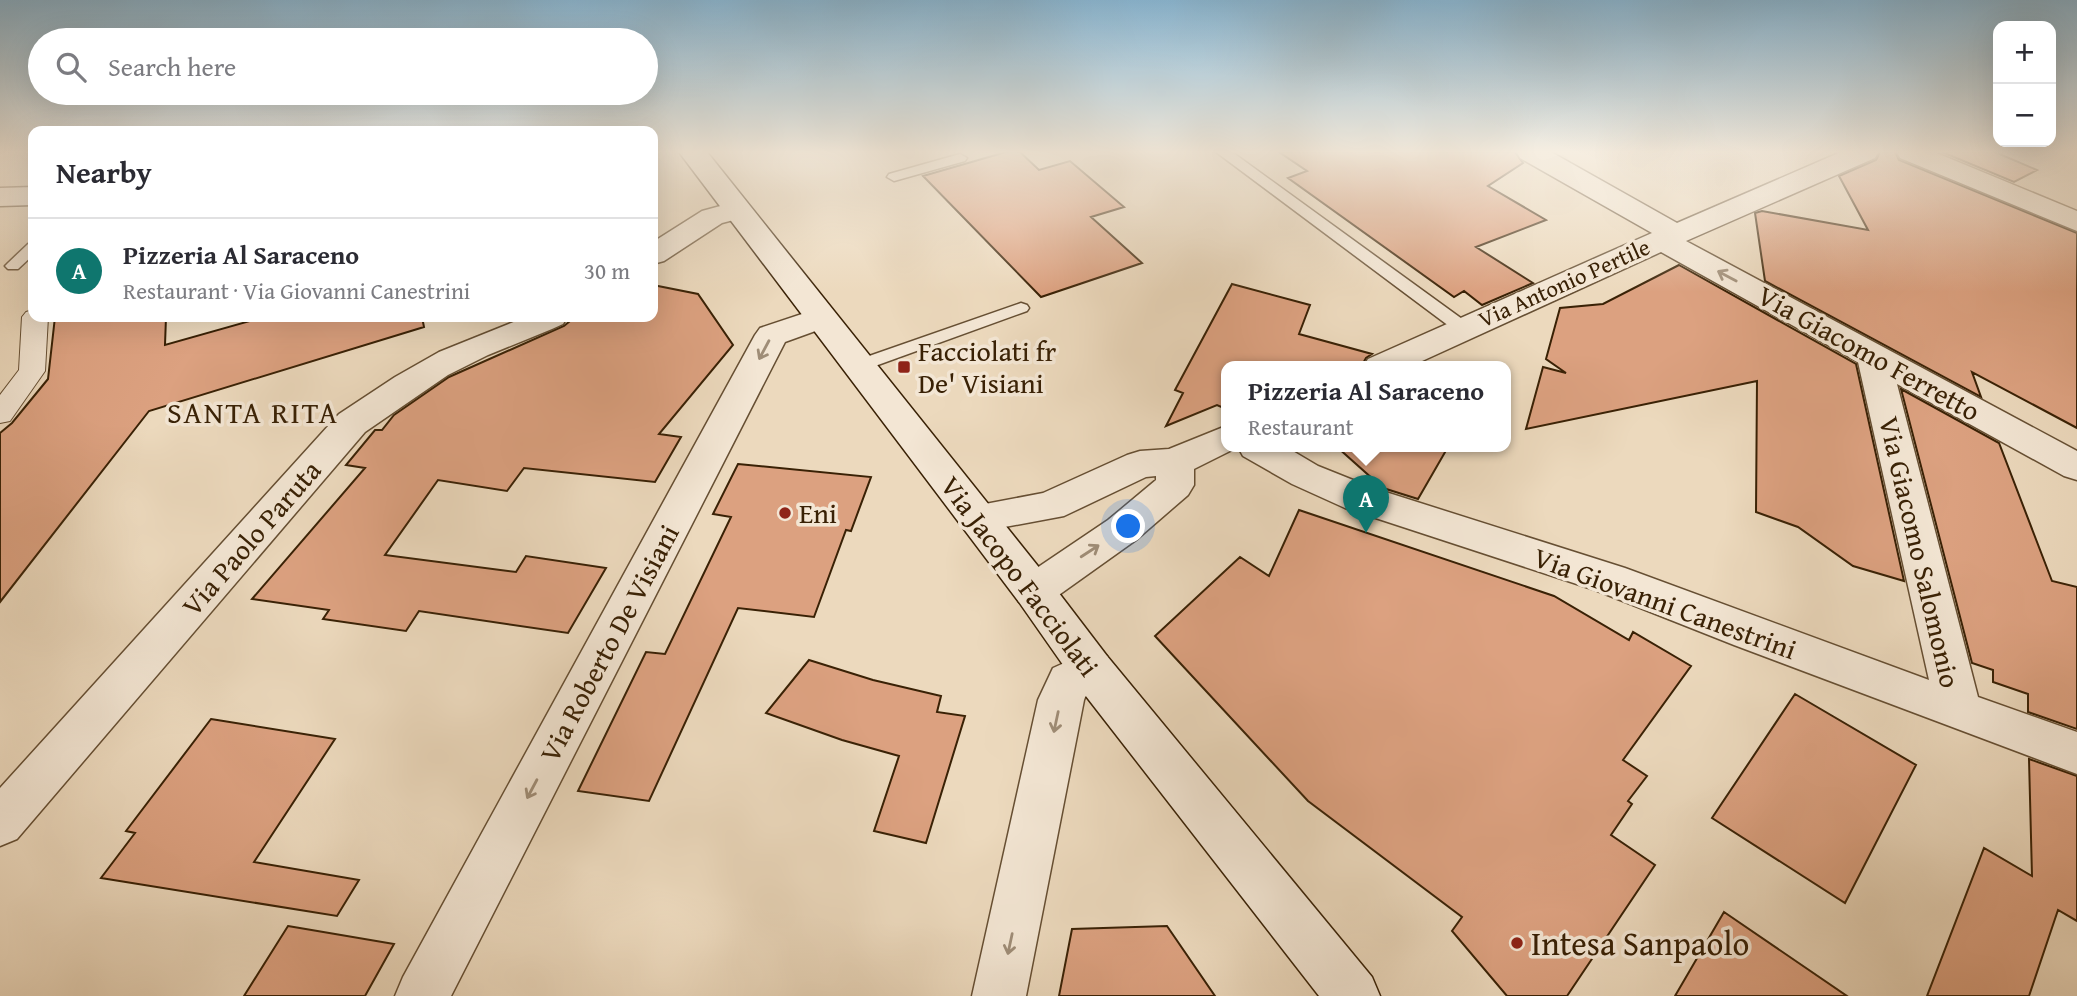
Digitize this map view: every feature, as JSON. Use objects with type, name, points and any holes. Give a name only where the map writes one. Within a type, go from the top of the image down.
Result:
[{"type":"street","name":"Via Jacopo Facciolati","points":[[726,198],[1034,590],[1091,669],[1353,996]]},
{"type":"street","name":"Via Giacomo Ferretto","points":[[1605,198],[1873,355],[2077,467]]},
{"type":"street","name":"Via Antonio Pertile","points":[[1393,361],[1757,198]]},
{"type":"street","points":[[2021,198],[2077,222]]},
{"type":"street","points":[[658,252],[712,217],[735,211]]},
{"type":"street","name":"Via Roberto De Visiani","points":[[422,996],[772,335],[820,317]]},
{"type":"street","points":[[0,414],[32,371],[36,322]]},
{"type":"street","name":"Via Paolo Paruta","points":[[0,823],[352,423],[400,387],[469,351],[542,322]]},
{"type":"street","name":"Via Giacomo Salomonio","points":[[1873,355],[1958,708]]},
{"type":"street","points":[[978,518],[1050,506],[1140,464],[1175,462],[1221,440]]},
{"type":"street","name":"Via Giovanni Canestrini","points":[[1265,452],[1305,475],[1359,499],[1611,579],[1749,633],[2077,752]]},
{"type":"street","points":[[1034,590],[1122,530],[1175,485],[1175,462]]},
{"type":"street","points":[[1003,551],[1050,506]]},
{"type":"street","points":[[999,996],[1061,700],[1069,681],[1091,669]]},
{"type":"lane","points":[[1286,198],[1463,328]]},
{"type":"lane","points":[[13,266],[28,252]]},
{"type":"lane","points":[[858,366],[1021,308]]},
{"type":"building","points":[[945,198],[1114,198],[1124,207],[1091,217],[1142,263],[1041,297]]},
{"type":"building","points":[[1317,198],[1509,198],[1546,220],[1476,247],[1533,283],[1482,305],[1464,291],[1454,297]]},
{"type":"building","points":[[1851,198],[1993,198],[2077,233],[2077,428],[1972,372],[1981,397],[1765,281],[1755,213],[1762,211],[1868,230]]},
{"type":"building","points":[[1679,265],[1856,364],[1904,581],[1853,566],[1798,527],[1756,512],[1757,381],[1526,429],[1543,367],[1566,373],[1546,359],[1560,308],[1603,304]]},
{"type":"building","points":[[1232,284],[1310,305],[1299,334],[1372,354],[1364,361],[1221,361],[1221,407],[1217,405],[1166,426],[1183,393],[1175,390]]},
{"type":"building","points":[[658,286],[698,294],[733,345],[659,434],[681,437],[655,482],[524,468],[507,491],[438,480],[385,555],[516,572],[526,556],[606,568],[568,633],[419,611],[406,631],[323,619],[329,610],[252,599],[365,468],[346,465],[375,430],[382,430],[394,415],[449,377],[569,322],[658,322]]},
{"type":"building","points":[[54,322],[166,322],[165,345],[246,322],[423,322],[424,327],[149,411],[0,602],[0,433],[12,423],[48,379]]},
{"type":"building","points":[[1901,389],[1999,443],[2052,581],[2077,587],[2077,729],[2028,712],[2028,694],[1993,682],[1993,670],[1972,663]]},
{"type":"building","points":[[1343,452],[1445,452],[1418,499],[1383,488]]},
{"type":"building","points":[[738,464],[871,477],[851,531],[846,530],[814,617],[738,608],[649,801],[578,791],[646,652],[665,654],[731,517],[713,514]]},
{"type":"building","points":[[1299,510],[1554,596],[1629,640],[1633,632],[1691,666],[1623,760],[1647,776],[1628,801],[1632,804],[1611,835],[1655,865],[1567,996],[1507,996],[1452,931],[1462,917],[1308,801],[1155,636],[1240,557],[1269,576]]},
{"type":"building","points":[[809,660],[873,680],[941,696],[937,712],[965,716],[926,843],[874,831],[899,756],[842,740],[766,713]]},
{"type":"building","points":[[1795,694],[1916,765],[1845,903],[1712,818]]},
{"type":"building","points":[[211,719],[335,739],[254,862],[359,880],[337,916],[101,878],[135,833],[126,831]]},
{"type":"building","points":[[2029,759],[2077,776],[2077,921],[2058,910],[2029,996],[1927,996],[1984,848],[2032,876]]},
{"type":"building","points":[[1724,912],[1847,996],[1675,996]]},
{"type":"building","points":[[288,926],[394,944],[365,996],[244,996]]},
{"type":"building","points":[[1167,926],[1215,996],[1059,996],[1072,929]]},
{"type":"place","name":"Facciolati fr De' Visiani","points":[[904,367]]},
{"type":"place","name":"Eni","points":[[785,513]]},
{"type":"place","name":"Pizzeria Al Saraceno","points":[[1366,533]]},
{"type":"place","name":"Intesa Sanpaolo","points":[[1517,943]]},
{"type":"district","name":"SANTA RITA","points":[[253,413]]}]
